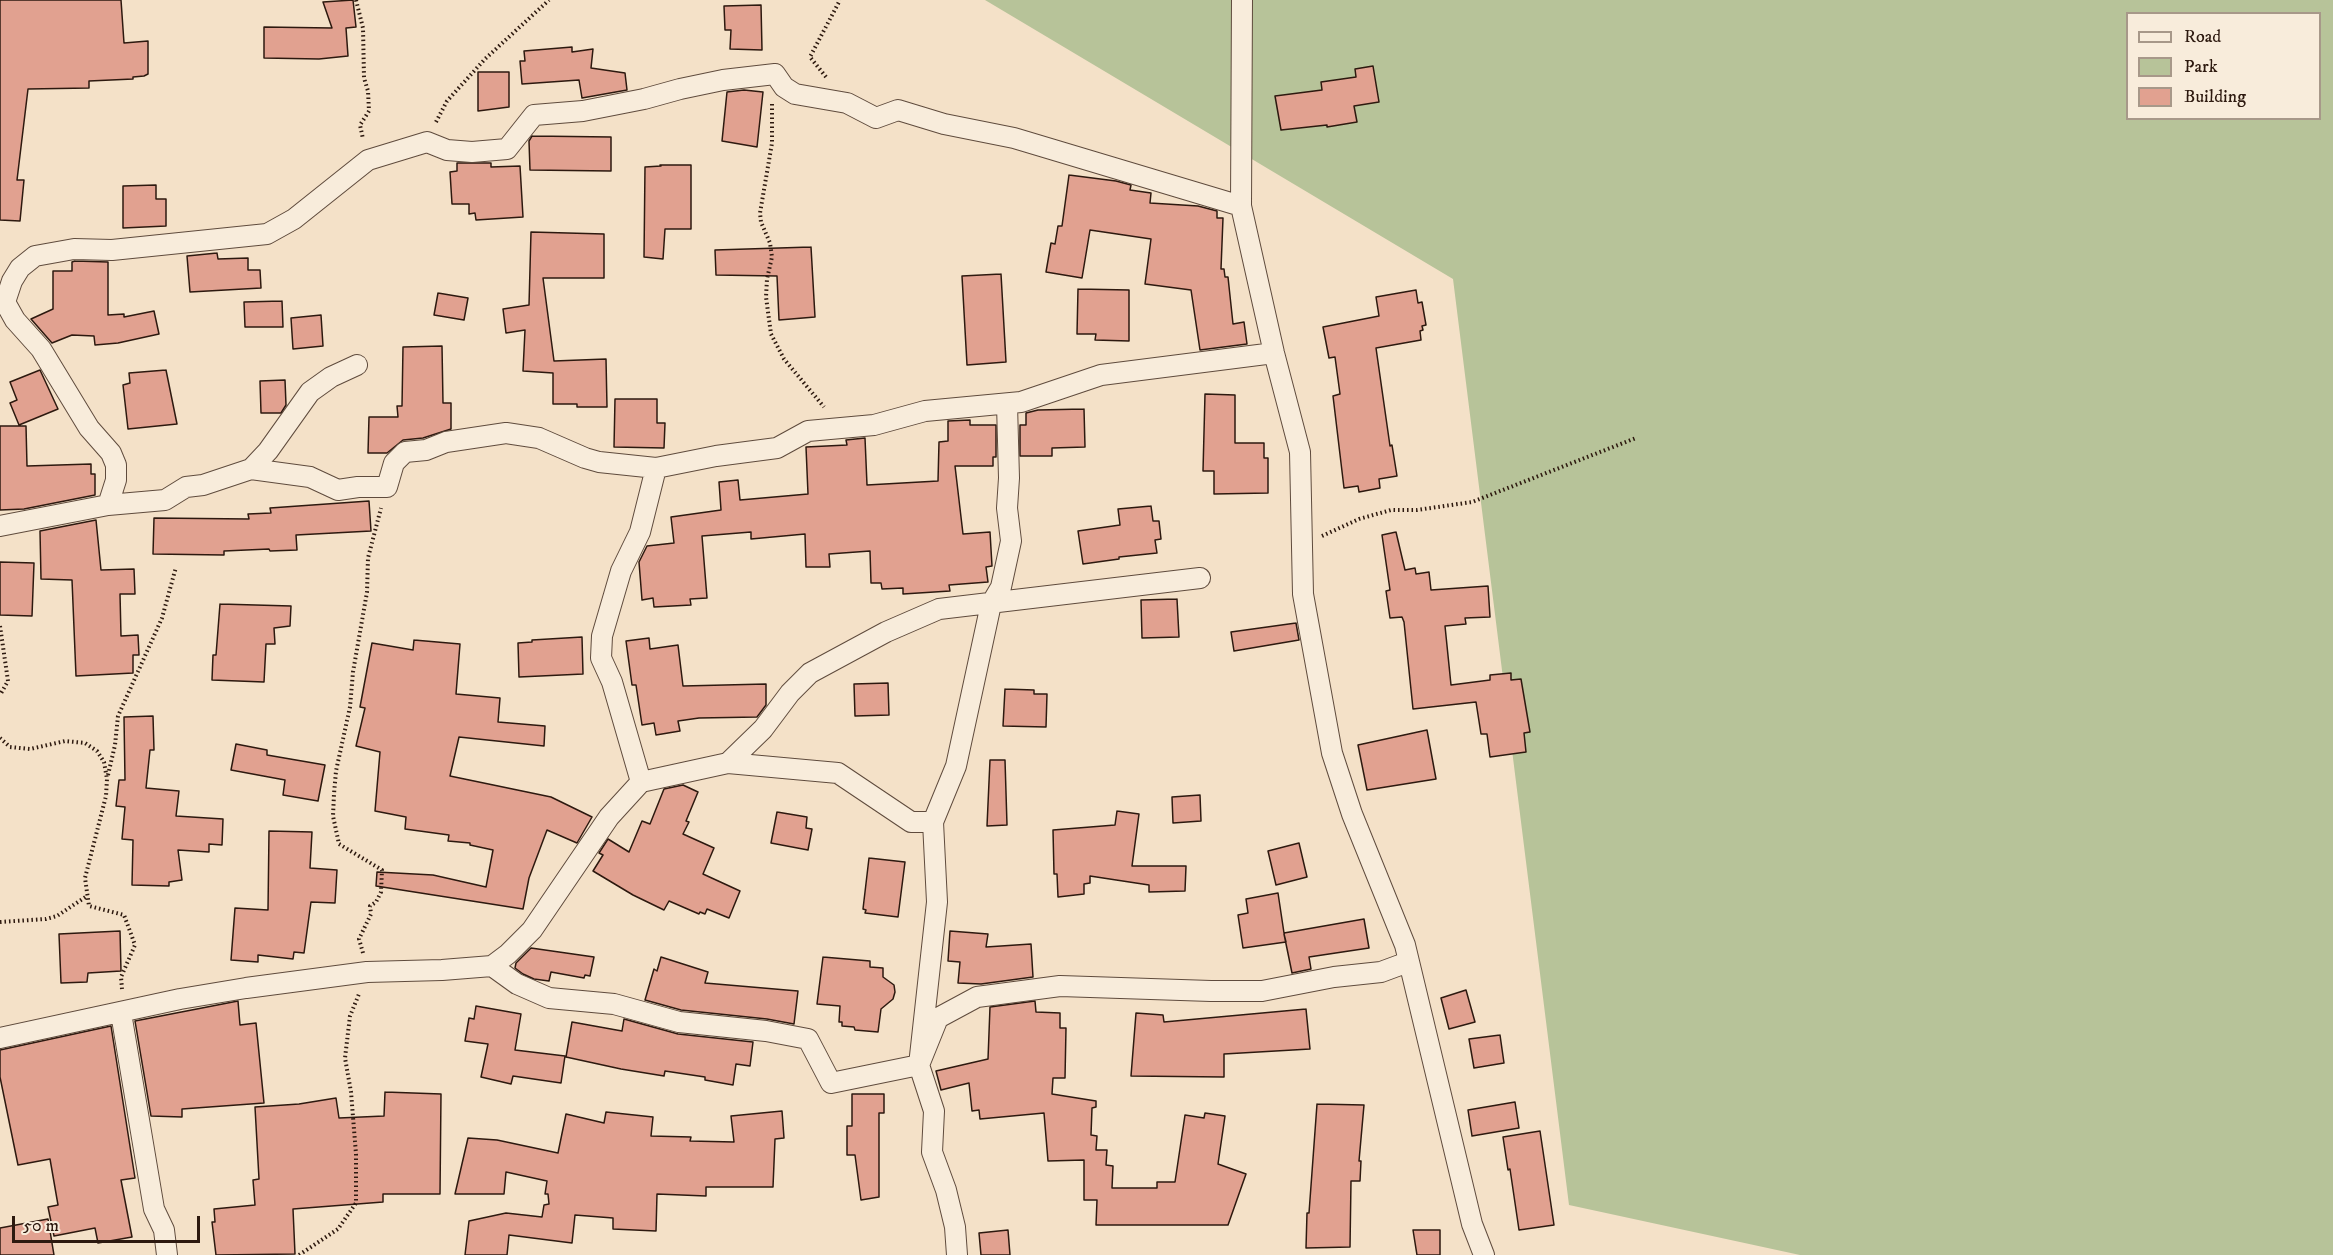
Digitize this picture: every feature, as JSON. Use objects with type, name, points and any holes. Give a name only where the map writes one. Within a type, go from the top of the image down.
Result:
[{"type":"street","points":[[1242,0],[1241,206],[1274,353],[1300,452],[1303,594],[1332,753],[1352,814],[1401,934],[1472,1224],[1484,1255]]},
{"type":"street","points":[[108,505],[116,480],[116,465],[111,453],[88,428],[40,349],[15,320],[6,304],[12,281],[20,268],[35,256],[74,249],[112,250],[267,234],[294,219],[368,160],[428,142],[447,150],[472,152],[507,149],[534,115],[583,111],[723,80],[775,74],[784,87],[795,94],[847,103],[876,118],[898,110],[944,124],[1014,138],[1241,206]]},
{"type":"street","points":[[0,526],[108,505],[165,500],[186,487],[204,485],[251,469],[310,477],[338,490],[387,487],[394,463],[405,453],[426,450],[446,442],[506,433],[539,438],[599,462],[657,468],[716,456],[777,448],[808,431],[874,426],[925,411],[1006,404],[1101,375],[1274,353]]},
{"type":"street","points":[[251,469],[268,451],[310,392],[331,377],[357,366]]},
{"type":"street","points":[[957,1255],[955,1227],[946,1190],[932,1152],[934,1111],[919,1065],[937,902],[933,822],[956,766],[991,604],[1000,587],[1011,541],[1007,508],[1009,478],[1006,404]]},
{"type":"street","points":[[641,782],[612,682],[602,658],[602,636],[621,571],[640,532],[657,468]]},
{"type":"street","points":[[728,763],[764,729],[790,693],[810,673],[886,632],[939,609],[1200,578]]},
{"type":"street","points":[[0,1038],[213,993],[367,972],[492,966],[532,930],[609,817],[641,782],[728,763],[838,773],[911,822],[933,822]]},
{"type":"street","points":[[919,1065],[938,1018],[977,997],[1060,986],[1211,992],[1262,991],[1381,972],[1408,962]]},
{"type":"street","points":[[492,966],[517,984],[549,998],[614,1004],[679,1022],[766,1031],[808,1039],[831,1083],[919,1065]]},
{"type":"street","points":[[121,1013],[154,1209],[164,1230],[167,1255]]},
{"type":"path","points":[[356,0],[363,28],[364,78],[368,91],[369,111],[360,124],[368,160]]},
{"type":"path","points":[[428,142],[447,101],[508,36],[549,0]]},
{"type":"path","points":[[840,0],[810,57],[847,103]]},
{"type":"path","points":[[775,74],[772,143],[760,213],[761,222],[770,243],[771,256],[766,297],[771,334],[784,360],[833,417],[854,428]]},
{"type":"path","points":[[1301,542],[1332,533],[1359,519],[1391,510],[1417,510],[1472,502],[1636,438]]},
{"type":"path","points":[[299,1255],[338,1229],[356,1203],[355,1143],[351,1092],[345,1058],[350,1016],[367,972],[359,939],[371,914],[370,906],[376,903],[381,892],[382,870],[339,844],[333,816],[336,771],[350,707],[353,672],[367,592],[368,558],[387,487]]},
{"type":"path","points":[[121,1013],[123,1001],[121,977],[135,945],[124,915],[88,906],[85,878],[102,813],[118,716],[162,618],[176,567]]},
{"type":"path","points":[[0,626],[8,681],[0,695]]},
{"type":"path","points":[[0,738],[10,747],[30,749],[65,741],[85,743],[97,751],[104,762],[107,779]]},
{"type":"path","points":[[0,922],[46,919],[57,916],[87,896]]},
{"type":"green space","points":[[985,0],[2333,0],[2333,1255],[1800,1255],[1569,1205],[1453,279]]},
{"type":"building","points":[[0,0],[121,0],[124,43],[148,41],[148,74],[144,76],[133,77],[133,79],[89,81],[89,88],[28,89],[17,180],[24,180],[20,221],[0,220]]},
{"type":"building","points":[[353,0],[356,27],[346,28],[348,56],[319,59],[264,58],[264,27],[332,28],[323,2]]},
{"type":"building","points":[[761,5],[762,50],[730,49],[731,30],[725,30],[724,6]]},
{"type":"building","points":[[572,47],[572,52],[593,49],[591,68],[625,73],[627,90],[582,98],[579,80],[522,84],[520,61],[525,61],[524,51]]},
{"type":"building","points":[[1373,66],[1379,102],[1354,106],[1357,122],[1327,127],[1327,125],[1281,130],[1275,96],[1322,90],[1321,82],[1356,77],[1355,69]]},
{"type":"building","points":[[478,72],[509,72],[509,107],[478,111]]},
{"type":"building","points":[[744,90],[763,92],[757,147],[722,141],[727,92]]},
{"type":"building","points":[[532,136],[611,137],[611,171],[530,170],[529,141]]},
{"type":"building","points":[[457,163],[491,163],[491,167],[520,166],[523,217],[476,220],[475,213],[469,214],[469,204],[452,204],[450,172],[457,171]]},
{"type":"building","points":[[691,165],[691,229],[665,229],[663,259],[644,257],[645,167]]},
{"type":"building","points":[[1069,175],[1131,185],[1130,190],[1151,193],[1150,203],[1198,206],[1217,211],[1217,218],[1223,218],[1221,269],[1224,269],[1225,277],[1228,277],[1233,324],[1244,322],[1247,344],[1200,350],[1191,290],[1145,284],[1151,239],[1090,230],[1082,278],[1046,272],[1051,243],[1055,244],[1058,226],[1062,226]]},
{"type":"building","points":[[156,185],[156,199],[166,199],[166,226],[123,228],[123,186]]},
{"type":"building","points":[[531,232],[604,234],[604,278],[543,278],[554,361],[606,359],[607,407],[553,404],[553,373],[523,371],[525,330],[506,333],[503,309],[529,305]]},
{"type":"building","points":[[811,247],[815,317],[779,320],[777,276],[716,275],[715,250]]},
{"type":"building","points":[[217,253],[218,259],[248,258],[248,270],[260,270],[261,288],[190,292],[187,256]]},
{"type":"building","points":[[72,262],[108,262],[108,315],[124,314],[124,317],[154,311],[159,334],[118,343],[95,345],[94,336],[72,335],[52,343],[31,319],[53,309],[53,271],[72,271]]},
{"type":"building","points":[[1001,274],[1006,362],[967,365],[962,276]]},
{"type":"building","points":[[1078,289],[1129,290],[1129,341],[1095,340],[1096,334],[1077,334]]},
{"type":"building","points":[[1416,290],[1418,303],[1422,302],[1426,325],[1422,326],[1423,330],[1420,331],[1421,340],[1376,348],[1390,446],[1392,445],[1397,476],[1379,479],[1380,488],[1359,492],[1358,486],[1344,488],[1333,396],[1340,394],[1335,357],[1329,358],[1323,327],[1379,316],[1376,297]]},
{"type":"building","points":[[438,293],[468,298],[464,320],[434,315]]},
{"type":"building","points":[[282,301],[283,327],[245,327],[244,302]]},
{"type":"building","points":[[321,315],[323,346],[293,349],[291,318]]},
{"type":"building","points":[[442,346],[443,403],[451,403],[451,429],[423,438],[403,440],[387,453],[368,453],[369,417],[398,417],[397,406],[402,406],[403,347]]},
{"type":"building","points":[[40,370],[58,409],[19,425],[10,403],[17,400],[10,382]]},
{"type":"building","points":[[166,370],[177,424],[128,429],[123,385],[130,383],[129,373]]},
{"type":"building","points":[[285,380],[286,405],[281,413],[261,413],[260,381]]},
{"type":"building","points":[[1205,394],[1235,395],[1235,443],[1264,443],[1264,458],[1268,458],[1268,493],[1214,494],[1214,471],[1203,471]]},
{"type":"building","points":[[615,399],[657,399],[657,423],[665,423],[664,448],[614,447]]},
{"type":"building","points":[[1084,409],[1085,447],[1052,448],[1052,456],[1020,456],[1020,425],[1026,425],[1026,413],[1038,410]]},
{"type":"building","points":[[970,420],[970,425],[996,425],[996,457],[993,457],[993,466],[955,466],[963,534],[990,532],[992,566],[986,567],[988,582],[949,585],[950,591],[903,594],[903,588],[882,589],[881,583],[871,583],[870,551],[829,554],[830,567],[806,567],[805,534],[751,539],[751,532],[702,536],[707,598],[690,599],[691,605],[654,607],[653,598],[642,600],[639,562],[647,546],[674,543],[671,517],[721,510],[719,482],[738,480],[740,500],[808,494],[806,447],[847,445],[846,440],[865,438],[867,485],[938,481],[939,442],[948,441],[948,421]]},
{"type":"building","points":[[0,426],[26,426],[27,466],[91,464],[91,474],[95,474],[95,495],[24,509],[0,510]]},
{"type":"building","points":[[369,501],[371,531],[296,535],[297,550],[224,551],[224,555],[153,554],[154,518],[249,519],[248,514],[271,513],[270,508]]},
{"type":"building","points":[[1151,506],[1153,521],[1159,521],[1161,539],[1155,540],[1157,553],[1083,564],[1078,531],[1120,525],[1118,509]]},
{"type":"building","points":[[96,520],[101,570],[134,569],[135,594],[120,594],[121,636],[138,635],[139,655],[133,655],[133,673],[76,676],[72,580],[41,579],[40,531]]},
{"type":"building","points":[[1396,532],[1405,570],[1415,568],[1416,574],[1429,572],[1431,590],[1488,586],[1490,617],[1465,618],[1466,624],[1445,626],[1451,685],[1490,680],[1490,675],[1511,673],[1511,680],[1521,679],[1530,732],[1524,733],[1526,752],[1490,757],[1487,734],[1481,734],[1476,702],[1413,709],[1404,622],[1402,617],[1390,618],[1386,591],[1390,590],[1382,535]]},
{"type":"building","points":[[0,562],[34,563],[32,616],[0,615]]},
{"type":"building","points":[[1177,599],[1179,637],[1142,638],[1141,600]]},
{"type":"building","points":[[220,604],[291,606],[290,626],[274,628],[275,644],[266,644],[264,682],[212,680]]},
{"type":"building","points":[[1296,623],[1299,640],[1234,651],[1231,632]]},
{"type":"building","points":[[582,637],[583,674],[519,677],[518,643]]},
{"type":"building","points":[[649,638],[650,649],[678,645],[683,686],[766,684],[766,705],[757,717],[699,718],[678,721],[680,731],[656,735],[654,723],[642,725],[636,685],[632,685],[626,641]]},
{"type":"building","points":[[414,640],[460,644],[456,694],[500,698],[498,722],[545,726],[544,746],[459,737],[450,776],[551,797],[592,817],[577,843],[547,830],[529,878],[523,909],[376,886],[377,872],[433,875],[486,887],[493,850],[470,845],[470,843],[448,841],[449,835],[405,829],[406,817],[375,811],[380,752],[356,746],[365,708],[360,707],[372,643],[413,650]]},
{"type":"building","points":[[888,683],[889,715],[855,716],[854,684]]},
{"type":"building","points":[[1005,689],[1034,690],[1034,694],[1047,694],[1046,727],[1003,726]]},
{"type":"building","points":[[153,716],[154,750],[150,750],[146,788],[179,791],[176,816],[223,819],[222,845],[209,844],[209,852],[178,850],[182,880],[169,882],[169,886],[132,885],[133,840],[122,839],[125,807],[116,806],[119,780],[125,780],[124,717]]},
{"type":"building","points":[[1427,730],[1436,779],[1367,790],[1358,745]]},
{"type":"building","points":[[236,744],[267,750],[267,755],[325,765],[318,801],[283,795],[285,780],[231,770]]},
{"type":"building","points":[[990,760],[1005,760],[1007,825],[987,826]]},
{"type":"building","points":[[683,785],[698,792],[683,834],[714,848],[703,874],[740,891],[729,918],[707,909],[705,914],[700,912],[699,914],[669,901],[664,910],[593,871],[603,855],[599,853],[608,839],[629,852],[642,821],[650,824],[664,789]]},
{"type":"building","points":[[1200,795],[1201,821],[1173,823],[1172,797]]},
{"type":"building","points":[[1117,811],[1139,814],[1132,866],[1186,866],[1185,891],[1149,892],[1149,885],[1090,876],[1090,883],[1084,884],[1084,894],[1058,897],[1057,874],[1054,874],[1053,830],[1115,825]]},
{"type":"building","points":[[777,812],[807,817],[806,828],[812,829],[808,850],[771,843]]},
{"type":"building","points":[[269,831],[312,832],[310,868],[337,870],[335,903],[311,902],[304,953],[294,952],[293,959],[258,955],[258,962],[231,960],[235,908],[268,910]]},
{"type":"building","points":[[1299,843],[1307,877],[1276,885],[1268,851]]},
{"type":"building","points":[[869,858],[905,862],[898,917],[865,913],[866,910],[863,909]]},
{"type":"building","points":[[1278,893],[1284,933],[1364,919],[1369,948],[1309,957],[1311,969],[1292,973],[1286,942],[1243,948],[1238,915],[1248,913],[1246,899]]},
{"type":"building","points":[[120,931],[121,971],[88,973],[87,982],[61,983],[59,934]]},
{"type":"building","points":[[950,931],[988,934],[986,947],[1031,944],[1033,977],[981,984],[958,983],[960,962],[948,961]]},
{"type":"building","points":[[531,948],[594,957],[590,976],[585,975],[584,978],[551,972],[549,981],[534,979],[523,974],[515,968],[516,963]]},
{"type":"building","points":[[661,957],[708,972],[705,983],[798,991],[794,1024],[681,1010],[645,1000],[654,969],[657,971]]},
{"type":"building","points":[[823,957],[870,961],[870,967],[883,968],[883,977],[894,985],[895,992],[893,999],[881,1009],[878,1032],[855,1030],[854,1027],[842,1026],[842,1022],[839,1022],[840,1006],[817,1004]]},
{"type":"building","points":[[1466,990],[1475,1022],[1449,1029],[1441,998]]},
{"type":"building","points":[[238,1001],[240,1025],[256,1023],[264,1103],[182,1109],[182,1117],[151,1116],[135,1021]]},
{"type":"building","points":[[1035,1001],[1036,1012],[1060,1013],[1060,1028],[1066,1028],[1065,1078],[1053,1078],[1052,1094],[1096,1101],[1096,1107],[1092,1108],[1091,1135],[1097,1136],[1096,1150],[1107,1150],[1106,1165],[1113,1166],[1112,1188],[1157,1188],[1157,1182],[1175,1182],[1185,1115],[1204,1118],[1205,1113],[1225,1116],[1218,1164],[1246,1174],[1228,1225],[1096,1225],[1097,1200],[1084,1200],[1084,1160],[1048,1161],[1044,1113],[980,1119],[979,1110],[972,1111],[969,1083],[941,1090],[936,1071],[988,1059],[990,1007]]},
{"type":"building","points":[[476,1006],[521,1014],[515,1050],[565,1056],[561,1083],[513,1076],[511,1084],[481,1077],[488,1044],[465,1041],[469,1018],[474,1019]]},
{"type":"building","points":[[1306,1009],[1310,1049],[1224,1054],[1224,1077],[1131,1076],[1136,1013],[1163,1015],[1164,1022]]},
{"type":"building","points":[[624,1019],[678,1034],[753,1042],[750,1066],[736,1064],[733,1085],[705,1080],[705,1077],[665,1071],[664,1076],[566,1057],[572,1022],[622,1031]]},
{"type":"building","points":[[111,1026],[135,1178],[121,1180],[132,1237],[98,1243],[95,1228],[54,1236],[48,1207],[58,1205],[50,1159],[18,1165],[0,1077],[0,1050]]},
{"type":"building","points":[[1500,1035],[1504,1063],[1474,1068],[1469,1039]]},
{"type":"building","points":[[385,1092],[441,1094],[440,1194],[383,1194],[383,1202],[293,1209],[295,1254],[216,1255],[212,1222],[215,1222],[214,1209],[255,1205],[253,1180],[259,1179],[255,1107],[299,1104],[336,1098],[339,1118],[384,1116]]},
{"type":"building","points":[[852,1094],[884,1094],[884,1113],[879,1113],[879,1197],[861,1200],[855,1155],[847,1155],[847,1126],[852,1126]]},
{"type":"building","points":[[1515,1102],[1519,1128],[1472,1136],[1468,1110]]},
{"type":"building","points":[[1317,1104],[1364,1105],[1359,1161],[1361,1161],[1360,1181],[1351,1181],[1350,1247],[1306,1248]]},
{"type":"building","points":[[782,1111],[784,1138],[775,1139],[773,1187],[706,1187],[706,1196],[657,1194],[656,1231],[613,1229],[613,1218],[575,1215],[572,1243],[509,1235],[507,1255],[465,1255],[469,1221],[506,1213],[542,1217],[544,1205],[549,1204],[548,1194],[545,1194],[547,1181],[506,1172],[504,1194],[455,1194],[468,1138],[497,1140],[558,1153],[566,1114],[604,1123],[606,1112],[653,1117],[651,1136],[691,1137],[690,1141],[734,1142],[731,1116]]},
{"type":"building","points":[[1540,1131],[1554,1225],[1519,1230],[1503,1137]]},
{"type":"building","points":[[48,1219],[54,1255],[0,1255],[0,1228]]},
{"type":"building","points":[[1008,1230],[1010,1255],[981,1255],[979,1233]]},
{"type":"building","points":[[1413,1230],[1440,1230],[1440,1255],[1417,1255]]}]
